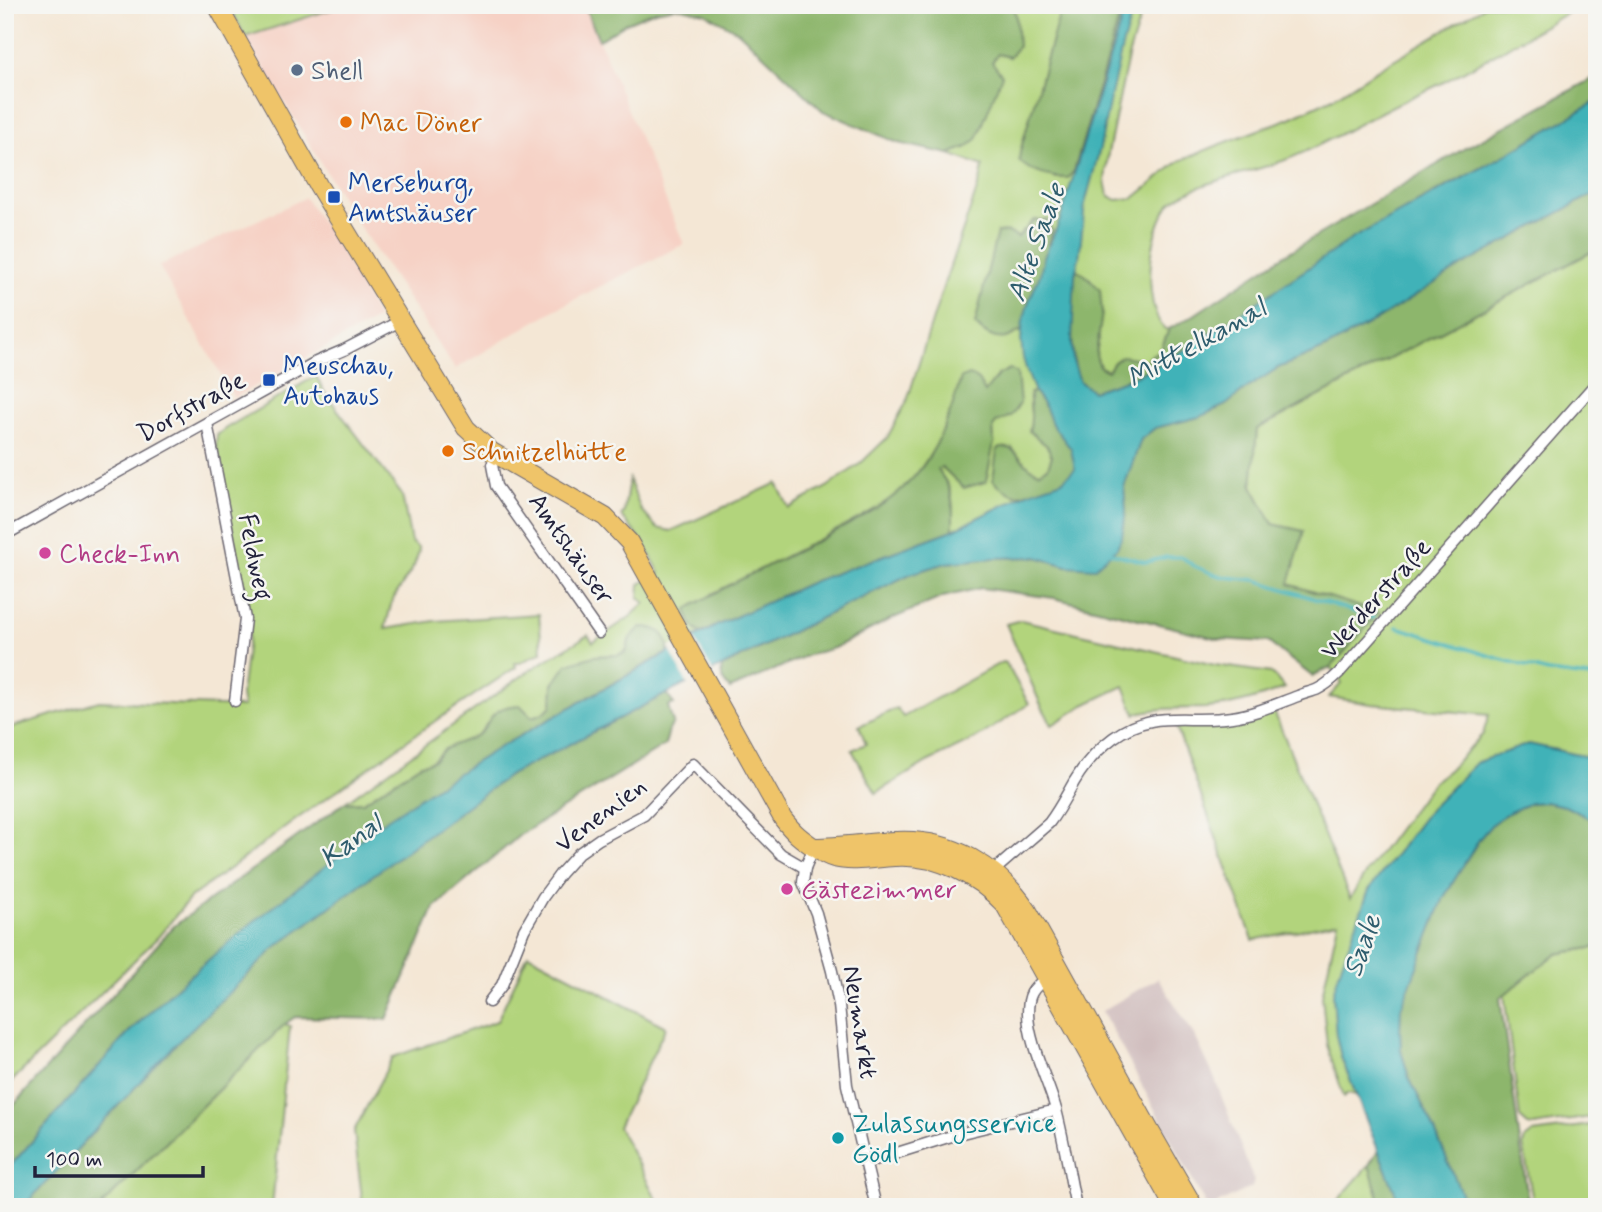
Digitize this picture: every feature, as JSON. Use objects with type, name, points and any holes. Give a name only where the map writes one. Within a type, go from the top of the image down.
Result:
[{"type":"main road","name":"Amtshäuser","points":[[217,5],[282,123],[466,428],[497,455],[605,517],[629,542],[783,819],[802,840],[814,847]]},
{"type":"main road","points":[[814,847],[917,841],[955,850],[974,859],[995,894],[1005,905],[1174,1207]]},
{"type":"main road","points":[[987,878],[1013,891],[1028,911],[1194,1207]]},
{"type":"street","name":"Dorfstraße","points":[[5,536],[316,362],[400,321]]},
{"type":"street","name":"Werderstraße","points":[[987,878],[1049,822],[1086,765],[1111,739],[1128,728],[1168,718],[1231,718],[1262,710],[1317,689],[1332,679],[1597,382]]},
{"type":"street","name":"Feldweg","points":[[207,424],[245,619],[235,701]]},
{"type":"street","name":"Amtshäuser","points":[[497,455],[492,465],[496,486],[599,633]]},
{"type":"street","name":"Venenien","points":[[489,1002],[502,985],[524,930],[560,874],[579,853],[599,839],[645,815],[693,764],[781,854],[805,868]]},
{"type":"street","points":[[805,868],[814,847]]},
{"type":"street","name":"Neumarkt","points":[[805,868],[803,882],[816,913],[839,1005],[847,1085],[876,1207]]},
{"type":"street","points":[[1046,978],[1030,994],[1029,1031],[1056,1110],[1076,1207]]},
{"type":"street","points":[[865,1163],[946,1137],[1056,1110]]},
{"type":"shaded area","points":[[345,5],[585,7],[684,244],[554,310],[455,369],[356,221],[245,37]]},
{"type":"shaded area","points":[[305,198],[339,248],[378,318],[234,398],[159,266]]},
{"type":"shaded area","points":[[1158,978],[1195,1036],[1214,1077],[1254,1181],[1252,1187],[1211,1207],[1207,1207],[1102,1011]]},
{"type":"green space","points":[[229,5],[345,5],[245,37]]},
{"type":"green space","points":[[577,5],[1010,5],[1016,15],[1018,47],[1009,57],[998,54],[992,62],[1002,75],[977,139],[967,147],[949,154],[898,143],[823,111],[739,32],[705,13],[676,7],[655,11],[626,23],[599,40],[585,7]]},
{"type":"green space","points":[[1010,5],[1062,5],[1020,152],[1055,178],[1068,178],[1074,171],[1123,5],[1144,5],[1128,57],[1108,153],[1105,181],[1108,195],[1117,200],[1134,198],[1179,161],[1290,118],[1333,98],[1487,5],[1581,5],[1442,83],[1318,146],[1289,159],[1204,185],[1178,197],[1163,215],[1157,230],[1151,267],[1150,286],[1157,318],[1165,329],[1169,329],[1161,350],[1142,363],[1135,358],[1114,362],[1108,371],[1100,367],[1096,355],[1099,337],[1089,278],[1048,252],[1052,231],[1023,230],[1018,238],[1018,332],[1022,330],[1023,354],[1035,392],[1030,393],[1034,429],[1052,456],[1048,467],[1040,472],[1031,470],[1012,448],[996,469],[993,480],[1015,495],[1024,495],[953,530],[951,494],[938,469],[942,467],[964,488],[994,443],[993,427],[997,422],[1011,416],[998,375],[985,393],[961,378],[953,406],[935,448],[914,478],[888,502],[712,594],[696,630],[702,633],[668,652],[669,644],[630,638],[626,651],[618,655],[594,656],[553,684],[552,706],[543,713],[532,717],[491,717],[475,737],[445,749],[433,760],[421,764],[363,802],[344,803],[530,670],[588,635],[593,642],[630,617],[645,603],[639,598],[640,584],[660,573],[643,542],[621,516],[629,479],[641,510],[657,528],[671,531],[777,483],[789,508],[827,487],[861,463],[887,438],[907,401],[980,181],[983,166],[949,154],[967,147],[992,62],[1016,15]]},
{"type":"green space","points":[[1062,5],[1123,5],[1074,171],[1068,178],[1041,174],[1019,160]]},
{"type":"green space","points":[[1597,76],[1597,101],[1498,159],[1417,202],[1165,362],[1093,391],[1080,381],[1072,343],[1076,269],[1100,290],[1102,313],[1096,355],[1100,367],[1108,371],[1122,356],[1135,358],[1142,363],[1161,350],[1169,329],[1286,254],[1465,148]]},
{"type":"green space","points":[[1597,192],[1597,249],[1257,429],[1252,486],[1273,524],[1304,531],[1289,584],[1379,613],[1331,667],[1312,676],[1268,642],[1219,639],[1054,598],[981,588],[943,597],[834,648],[808,655],[730,689],[724,682],[722,667],[910,574],[946,563],[993,558],[1037,557],[1067,566],[1126,511],[1124,487],[1141,439],[1155,428],[1199,417],[1226,405],[1278,368],[1324,349],[1375,321],[1465,264]]},
{"type":"green space","points":[[1034,220],[1048,220],[1052,231],[1022,330],[1002,339],[993,337],[975,324],[997,232],[1008,232],[1018,237]]},
{"type":"green space","points":[[1597,249],[1597,759],[1529,744],[1477,762],[1430,809],[1369,890],[1333,993],[1336,1035],[1341,1057],[1356,1095],[1348,1093],[1344,1097],[1327,1045],[1322,996],[1338,922],[1253,940],[1176,726],[1232,723],[1274,711],[1350,899],[1367,871],[1433,782],[1449,770],[1483,734],[1489,715],[1371,704],[1329,697],[1342,683],[1331,667],[1379,613],[1289,585],[1273,524],[1252,486],[1257,429]]},
{"type":"green space","points":[[1010,369],[1017,373],[1020,403],[1011,416],[997,422],[993,427],[994,443],[986,482],[964,488],[942,467],[938,469],[951,494],[953,530],[812,582],[702,633],[693,626],[687,609],[872,511],[904,488],[937,444],[961,378],[970,375],[978,380],[985,392],[998,375]]},
{"type":"green space","points":[[316,376],[325,393],[402,495],[411,542],[418,547],[414,566],[392,601],[385,629],[435,621],[539,614],[542,652],[515,663],[516,667],[425,728],[190,898],[159,936],[5,1088],[5,976],[9,950],[5,947],[5,729],[99,701],[243,707],[241,695],[250,624],[216,444],[217,435]]},
{"type":"green space","points":[[1035,392],[1046,408],[1052,424],[1071,449],[1076,468],[1060,482],[1016,495],[993,480],[997,449],[1004,447],[1014,451],[1040,472],[1048,467],[1052,456],[1047,446],[1029,431],[1030,393]]},
{"type":"green space","points":[[1021,620],[1215,665],[1271,673],[1285,688],[1226,705],[1161,709],[1135,714],[1124,686],[1084,705],[1052,725],[1006,624]]},
{"type":"green space","points":[[641,627],[653,628],[661,633],[667,640],[668,652],[500,747],[439,785],[179,985],[129,1032],[5,1172],[5,1115],[174,926],[344,803],[363,802],[421,764],[433,761],[449,747],[478,735],[491,717],[501,709],[520,705],[532,717],[543,713],[552,706],[553,684],[567,664],[594,656],[626,652],[630,638]]},
{"type":"green space","points":[[1002,662],[1006,663],[1029,704],[977,738],[927,762],[876,793],[852,750],[866,744],[859,726],[897,708],[903,717]]},
{"type":"green space","points":[[666,694],[674,704],[668,706],[673,723],[665,745],[520,835],[434,908],[387,1019],[295,1017],[100,1207],[23,1207],[173,1047],[278,945],[508,776]]},
{"type":"green space","points":[[1545,802],[1565,806],[1597,822],[1597,947],[1556,954],[1500,998],[1529,1207],[1467,1207],[1432,1124],[1409,1078],[1401,1050],[1401,1008],[1444,897],[1480,838],[1493,823],[1510,812],[1530,803]]},
{"type":"green space","points":[[1597,947],[1597,1116],[1528,1125],[1520,1118],[1504,994],[1556,954]]},
{"type":"green space","points":[[528,954],[666,1027],[618,1127],[661,1207],[363,1207],[354,1131],[393,1057],[497,1021]]},
{"type":"green space","points":[[285,1024],[290,1026],[272,1207],[100,1207]]},
{"type":"green space","points":[[1597,1124],[1597,1207],[1534,1207],[1523,1145],[1525,1139],[1533,1133]]},
{"type":"green space","points":[[1378,1150],[1401,1207],[1382,1207],[1369,1165]]},
{"type":"green space","points":[[1369,1165],[1382,1207],[1332,1207]]},
{"type":"water","points":[[1126,5],[1135,5],[1123,43],[1085,204],[1075,274],[1073,361],[1080,382],[1093,391],[1165,362],[1353,238],[1498,159],[1597,101],[1597,192],[1465,264],[1375,321],[1324,349],[1278,368],[1226,405],[1199,417],[1155,428],[1141,439],[1124,487],[1126,511],[1117,548],[1094,568],[1067,566],[1037,557],[993,558],[946,563],[910,574],[666,694],[508,776],[278,945],[173,1047],[23,1207],[5,1207],[5,1172],[129,1032],[247,927],[384,821],[500,747],[718,625],[812,582],[953,530],[1030,492],[1062,481],[1075,469],[1071,449],[1052,424],[1027,372],[1021,340],[1023,321],[1044,257],[1060,220]]},
{"type":"water","name":"Saale","points":[[1529,744],[1597,759],[1597,822],[1565,806],[1545,802],[1530,803],[1510,812],[1493,823],[1480,838],[1444,897],[1401,1008],[1401,1050],[1409,1078],[1432,1124],[1467,1207],[1401,1207],[1341,1057],[1336,1035],[1333,993],[1369,890],[1430,809],[1477,762]]},
{"type":"pier","points":[[692,635],[714,674],[689,687],[669,648]]},
{"type":"waterway","points":[[1111,553],[1146,562],[1182,557],[1211,573],[1256,580],[1374,618]]},
{"type":"waterway","points":[[1397,627],[1548,672],[1597,678]]},
{"type":"place","name":"Shell","points":[[297,70]]},
{"type":"place","name":"Mac Döner","points":[[346,122]]},
{"type":"place","name":"Merseburg, Amtshäuser","points":[[334,197]]},
{"type":"place","name":"Meuschau, Autohaus","points":[[269,380]]},
{"type":"place","name":"Schnitzelhütte","points":[[448,451]]},
{"type":"place","name":"Check-Inn","points":[[45,553]]},
{"type":"place","name":"Gästezimmer","points":[[787,889]]},
{"type":"place","name":"Zulassungsservice Gödl","points":[[838,1138]]},
{"type":"water label","name":"Alte Saale","points":[[1035,242]]},
{"type":"water label","name":"Mittelkanal","points":[[1196,342]]},
{"type":"water label","name":"Kanal","points":[[350,840]]}]
